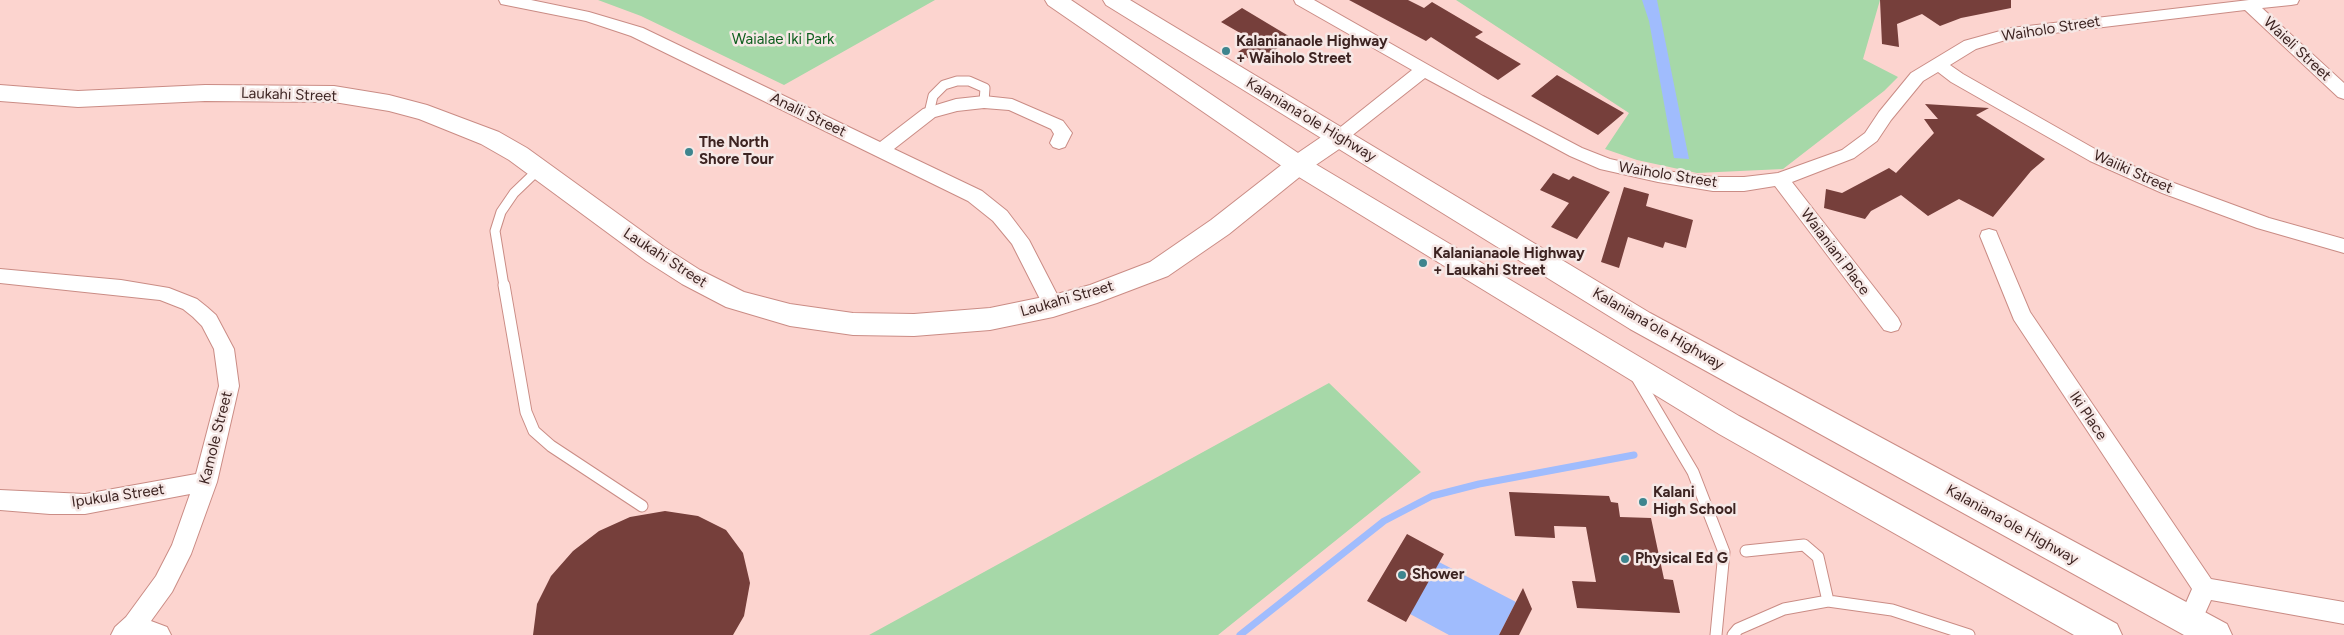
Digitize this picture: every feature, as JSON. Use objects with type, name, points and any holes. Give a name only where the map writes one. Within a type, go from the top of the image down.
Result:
[{"type":"main road","points":[[1056,0],[1298,165],[1631,367],[1729,425],[2105,635]]},
{"type":"main road","name":"Kalaniana’ole Highway","points":[[1114,0],[1640,321],[2215,635]]},
{"type":"main road","name":"Laukahi Street","points":[[0,93],[78,98],[205,93],[334,94],[389,103],[460,124],[490,138],[539,169],[691,278],[736,300],[790,315],[853,324],[914,325],[990,319],[1053,306],[1097,293],[1159,269],[1220,227],[1298,165],[1339,137]]},
{"type":"street","name":"Analii Street","points":[[507,0],[589,17],[637,32],[968,192],[1000,216],[1020,240],[1053,306]]},
{"type":"street","name":"Waiholo Street","points":[[1302,0],[1542,136],[1606,165],[1658,176],[1713,184],[1744,184],[1780,179],[1848,154],[1871,137],[1917,76],[1970,45],[2011,33],[2291,0]]},
{"type":"street","name":"Waieli Street","points":[[2249,5],[2344,92]]},
{"type":"street","name":"Waiiki Street","points":[[1938,64],[1957,78],[2096,157],[2168,188],[2229,210],[2344,246]]},
{"type":"street","points":[[1339,137],[1424,70]]},
{"type":"street","points":[[882,150],[908,128],[929,114],[956,105],[984,102],[1012,105],[1057,124],[1063,133],[1059,143]]},
{"type":"street","name":"Waianiani Place","points":[[1780,179],[1890,324]]},
{"type":"street","name":"Iki Place","points":[[1989,236],[2021,315],[2204,588]]},
{"type":"street","name":"Kamole Street","points":[[0,276],[144,289],[177,298],[209,320],[224,349],[229,386],[206,482],[183,547],[173,567],[164,584],[128,630]]},
{"type":"street","name":"Ipukula Street","points":[[0,500],[50,504],[86,504],[206,482]]},
{"type":"street","points":[[2190,621],[2204,588],[2344,613]]},
{"type":"street","points":[[128,630],[159,635]]},
{"type":"lane","points":[[539,169],[514,193],[501,212],[495,231],[526,412],[534,431],[551,446],[642,506]]},
{"type":"lane","points":[[1631,367],[1693,472],[1724,552],[1716,635]]},
{"type":"lane","points":[[1746,551],[1804,545],[1818,557],[1828,601]]},
{"type":"lane","points":[[1733,635],[1738,629],[1784,609],[1828,601],[1892,610],[1969,635]]},
{"type":"green space","name":"Waialae Iki Park","points":[[598,0],[935,0],[784,85],[641,16]]},
{"type":"green space","points":[[1456,0],[1880,0],[1863,59],[1898,77],[1884,91],[1783,169],[1697,173],[1637,160],[1605,149],[1629,113]]},
{"type":"green space","points":[[1329,383],[1421,472],[1218,635],[869,635]]},
{"type":"water","points":[[1642,0],[1657,0],[1689,159],[1674,158],[1649,21]]},
{"type":"water","points":[[1439,562],[1516,602],[1499,635],[1449,635],[1410,614]]},
{"type":"building","points":[[1349,0],[1408,0],[1424,8],[1432,2],[1483,32],[1475,37],[1521,64],[1498,80],[1431,37],[1426,41]]},
{"type":"building","points":[[1880,0],[2011,0],[2011,8],[1961,18],[1940,26],[1922,14],[1897,24],[1899,47],[1882,44]]},
{"type":"building","points":[[1242,8],[1292,38],[1256,63],[1238,52],[1254,41],[1221,22]]},
{"type":"building","points":[[1557,75],[1624,113],[1598,135],[1531,96]]},
{"type":"building","points":[[1925,104],[1989,108],[1976,115],[2045,159],[2031,171],[1993,217],[1959,199],[1928,216],[1901,195],[1871,211],[1865,219],[1824,208],[1826,189],[1842,193],[1889,168],[1896,173],[1934,133],[1924,119],[1938,119]]},
{"type":"building","points":[[1553,173],[1569,180],[1573,176],[1610,192],[1577,239],[1551,227],[1569,203],[1540,190]]},
{"type":"building","points":[[1624,187],[1649,194],[1646,206],[1693,220],[1686,248],[1665,242],[1663,248],[1628,237],[1619,268],[1601,262]]},
{"type":"building","name":"Physical Ed G","points":[[1509,492],[1609,496],[1611,502],[1618,503],[1620,517],[1651,518],[1664,579],[1673,580],[1680,613],[1577,608],[1572,581],[1596,582],[1586,527],[1554,526],[1555,538],[1515,536]]},
{"type":"building","points":[[665,511],[698,516],[726,530],[743,553],[750,583],[744,616],[733,635],[533,635],[537,604],[551,576],[573,551],[599,531],[630,517]]},
{"type":"building","name":"Shower","points":[[1407,534],[1444,554],[1406,622],[1367,601]]},
{"type":"building","points":[[1523,588],[1532,609],[1519,635],[1499,635]]},
{"type":"waterway","points":[[1240,635],[1384,521],[1432,496],[1479,484],[1634,455]]},
{"type":"place","name":"Kalanianaole Highway + Waiholo Street","points":[[1226,51]]},
{"type":"place","name":"The North Shore Tour","points":[[689,152]]},
{"type":"place","name":"Kalanianaole Highway + Laukahi Street","points":[[1423,263]]},
{"type":"place","name":"Kalani High School","points":[[1643,502]]},
{"type":"place","name":"Physical Ed G","points":[[1625,559]]},
{"type":"place","name":"Shower","points":[[1402,575]]}]
